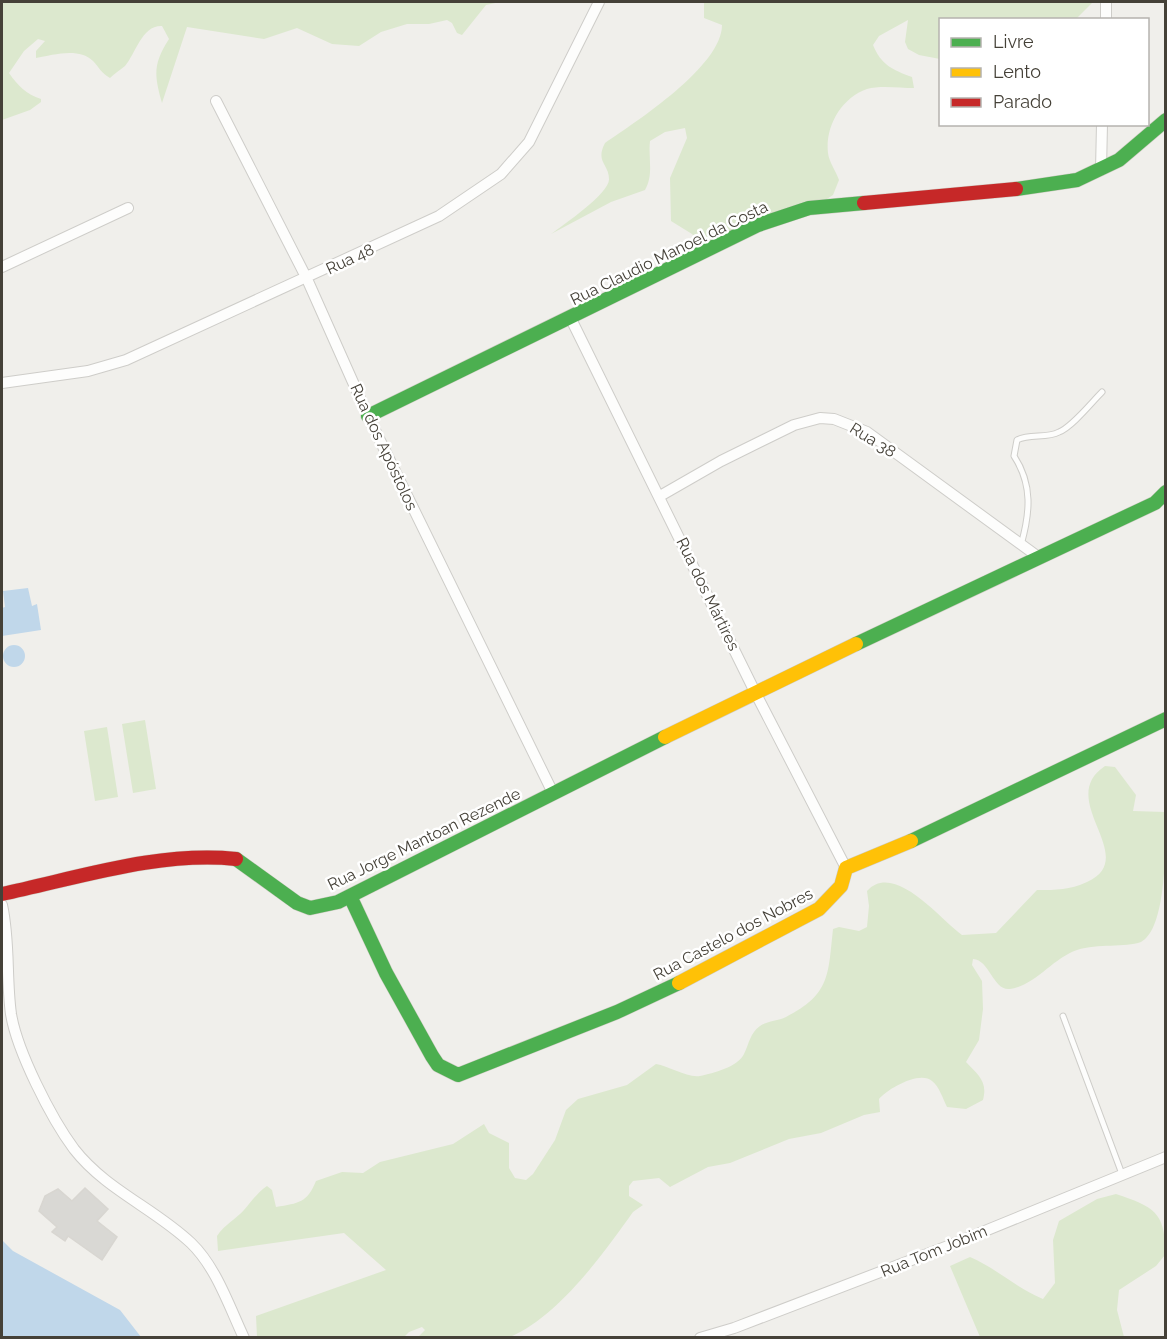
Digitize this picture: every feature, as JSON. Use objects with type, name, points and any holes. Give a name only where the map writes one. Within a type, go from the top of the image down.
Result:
[{"type":"street","name":"Rua 48","points":[[2,383],[88,371],[126,360],[307,279],[439,216],[501,174],[529,142],[599,2]]},
{"type":"street","points":[[1106,2],[1106,18]]},
{"type":"street","name":"Rua dos Apóstolos","points":[[216,101],[307,279],[368,416],[553,793]]},
{"type":"street","name":"Rua Claudio Manoel da Costa","points":[[368,416],[571,319],[758,225],[809,208],[995,192],[1077,180],[1119,160],[1166,120]]},
{"type":"street","points":[[1101,170],[1102,126]]},
{"type":"street","points":[[2,267],[128,208]]},
{"type":"street","name":"Rua dos Mártires","points":[[571,319],[755,692],[846,868]]},
{"type":"street","name":"Rua 38","points":[[660,496],[721,461],[794,425],[820,418],[834,420],[867,432],[1037,556]]},
{"type":"street","points":[[553,793],[755,692],[1037,556],[1160,501],[1166,492]]},
{"type":"street","points":[[846,868],[938,830],[1166,719]]},
{"type":"street","name":"Rua Jorge Mantoan Rezende","points":[[2,894],[158,861],[202,856],[236,859],[297,903],[310,908],[338,902],[553,793]]},
{"type":"street","name":"Rua Castelo dos Nobres","points":[[350,896],[386,973],[432,1056],[438,1065],[458,1075],[617,1012],[700,973],[819,909],[841,886],[846,868]]},
{"type":"street","points":[[2,905],[6,923],[11,1015],[20,1045],[52,1114],[72,1146],[96,1173],[190,1242],[203,1257],[244,1338]]},
{"type":"street","name":"Rua Tom Jobim","points":[[699,1338],[732,1333],[1166,1157]]},
{"type":"lane","points":[[1021,545],[1030,497],[1024,470],[1014,456],[1017,440],[1025,436],[1046,436],[1061,432],[1102,392]]},
{"type":"lane","points":[[1063,1016],[1122,1174]]},
{"type":"green space","points":[[2,2],[500,2],[486,5],[462,35],[457,33],[452,23],[447,20],[429,24],[407,24],[381,32],[359,46],[332,44],[297,28],[264,39],[187,27],[162,103],[156,70],[169,39],[162,26],[149,30],[144,35],[129,61],[110,78],[93,61],[81,54],[66,53],[36,58],[36,51],[45,41],[38,39],[24,51],[9,73],[23,89],[41,99],[41,102],[30,110],[2,120]]},
{"type":"green space","points":[[704,2],[1093,2],[1077,18],[939,18],[939,59],[919,55],[908,49],[905,42],[908,20],[879,36],[873,45],[876,52],[893,69],[912,77],[914,88],[867,89],[842,106],[832,124],[828,143],[829,156],[839,180],[833,195],[813,208],[702,245],[692,234],[671,221],[670,178],[687,138],[685,128],[665,132],[650,141],[650,172],[645,190],[611,202],[551,234],[585,208],[607,185],[608,174],[601,155],[605,143],[676,91],[708,58],[718,41],[722,25],[704,18]]},
{"type":"green space","points":[[145,720],[156,789],[133,793],[122,724]]},
{"type":"green space","points":[[107,727],[118,797],[95,801],[84,731]]},
{"type":"green space","points":[[1105,766],[1115,767],[1136,795],[1133,811],[1165,812],[1165,863],[1156,921],[1150,934],[1141,942],[1077,950],[1028,982],[1010,989],[999,985],[984,964],[973,959],[972,965],[982,981],[983,1009],[979,1040],[966,1062],[983,1083],[983,1100],[966,1109],[947,1107],[939,1089],[932,1081],[927,1078],[912,1079],[889,1090],[879,1099],[880,1112],[864,1115],[821,1133],[789,1139],[730,1163],[708,1167],[670,1187],[659,1178],[633,1181],[629,1186],[629,1196],[643,1205],[633,1212],[594,1264],[563,1299],[546,1315],[510,1337],[418,1337],[425,1330],[422,1327],[409,1332],[404,1337],[257,1337],[256,1316],[386,1270],[344,1233],[218,1251],[217,1236],[220,1232],[267,1186],[272,1190],[276,1207],[296,1203],[309,1194],[316,1181],[342,1172],[363,1173],[380,1162],[453,1144],[484,1124],[489,1133],[509,1143],[509,1168],[515,1178],[526,1180],[533,1174],[555,1140],[566,1110],[578,1099],[627,1085],[656,1064],[695,1076],[725,1069],[741,1059],[752,1035],[760,1026],[786,1017],[812,1000],[828,971],[833,929],[839,927],[859,931],[867,927],[869,906],[867,891],[878,884],[890,883],[903,888],[929,906],[962,935],[996,933],[1037,890],[1063,889],[1087,882],[1101,871],[1106,858],[1088,795],[1092,780]]},
{"type":"green space","points":[[1116,1194],[1140,1203],[1156,1214],[1165,1241],[1165,1255],[1156,1266],[1119,1290],[1117,1310],[1124,1337],[980,1337],[950,1266],[970,1257],[1043,1299],[1055,1283],[1053,1240],[1059,1221],[1097,1199]]},
{"type":"water","points":[[28,588],[32,606],[37,604],[41,630],[2,636],[2,608],[5,607],[3,591]]},
{"type":"water","points":[[14,645],[22,648],[25,656],[22,664],[14,667],[6,664],[3,656],[6,648]]},
{"type":"water","points":[[2,1240],[13,1251],[120,1310],[141,1337],[2,1337]]},
{"type":"building","points":[[85,1188],[108,1209],[97,1221],[117,1237],[102,1260],[68,1236],[65,1241],[52,1232],[57,1227],[39,1211],[45,1196],[58,1189],[72,1201]]},
{"type":"traffic: fast","points":[[1016,189],[1077,180],[1119,160],[1166,120]]},
{"type":"traffic: fast","points":[[368,416],[758,225],[809,208],[864,203]]},
{"type":"traffic: fast","points":[[856,644],[1155,503],[1166,492]]},
{"type":"traffic: fast","points":[[911,841],[1166,719]]},
{"type":"traffic: fast","points":[[236,859],[297,903],[310,908],[338,902],[665,737]]},
{"type":"traffic: fast","points":[[350,896],[386,973],[432,1056],[438,1065],[458,1075],[617,1012],[679,983]]},
{"type":"traffic: slow","points":[[665,737],[856,644]]},
{"type":"traffic: slow","points":[[679,983],[819,909],[841,886],[846,868],[911,841]]},
{"type":"traffic: jam","points":[[864,203],[1016,189]]},
{"type":"traffic: jam","points":[[2,894],[148,862],[177,859],[236,859]]}]
